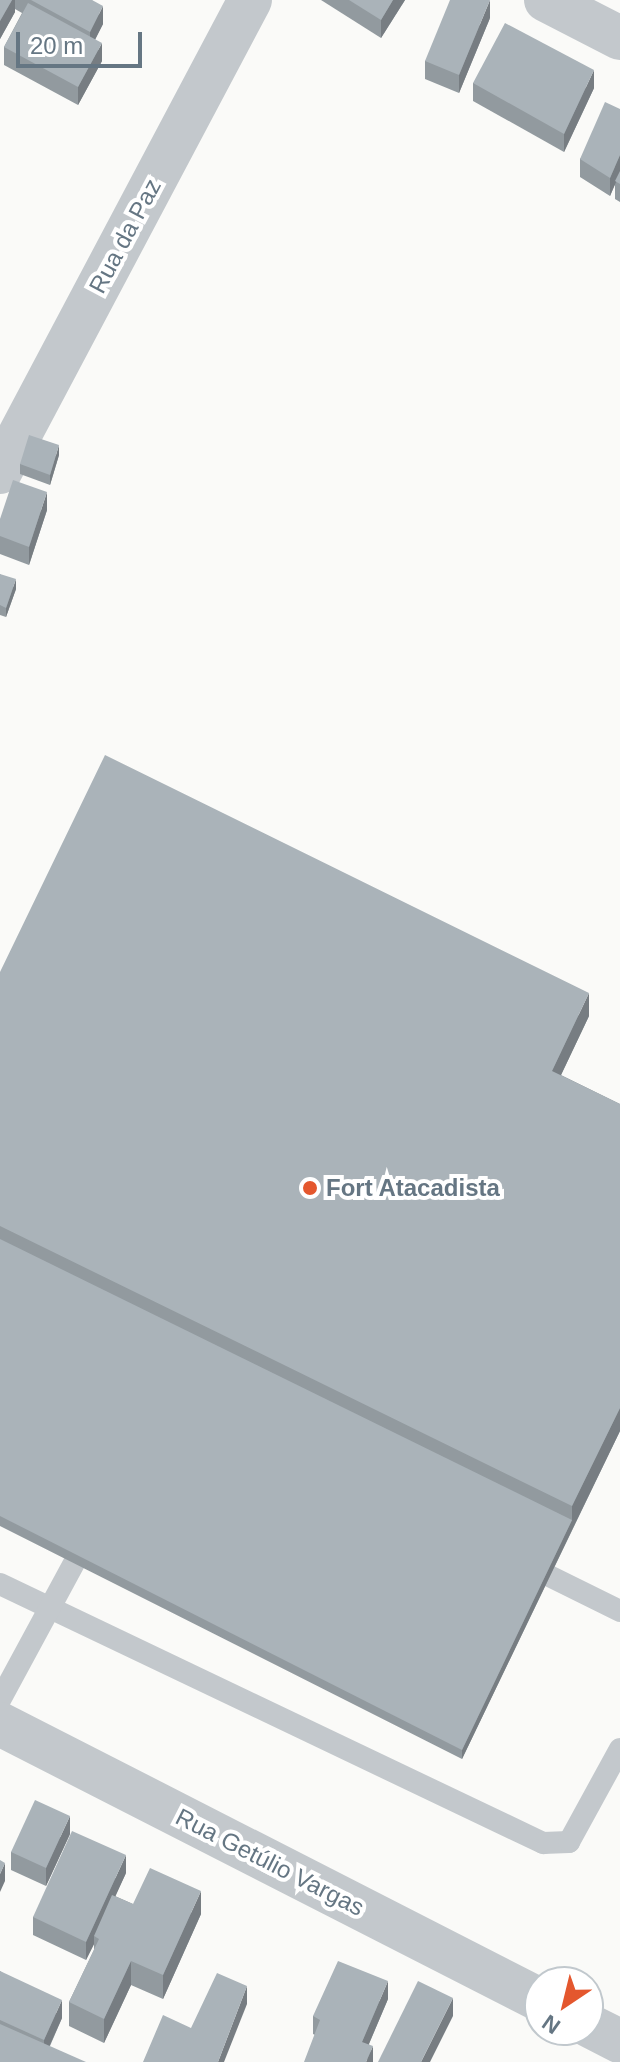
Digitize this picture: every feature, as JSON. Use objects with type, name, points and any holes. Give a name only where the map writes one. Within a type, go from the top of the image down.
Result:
[{"type":"street","name":"Rua da Paz","points":[[0,472],[250,0]]},
{"type":"street","points":[[546,0],[620,38]]},
{"type":"street","name":"Rua Getúlio Vargas","points":[[0,1724],[524,1992]]},
{"type":"street","points":[[610,2062],[620,2042]]},
{"type":"lane","points":[[0,1700],[94,1525]]},
{"type":"lane","points":[[499,1550],[620,1611]]},
{"type":"lane","points":[[0,1584],[543,1843],[569,1842],[620,1749]]},
{"type":"building","points":[[0,0],[12,0],[0,21]]},
{"type":"building","points":[[31,0],[92,0],[103,6],[90,32]]},
{"type":"building","points":[[349,0],[393,0],[381,20]]},
{"type":"building","points":[[450,0],[490,0],[459,75],[425,61]]},
{"type":"building","points":[[28,3],[102,43],[78,87],[4,47]]},
{"type":"building","points":[[505,23],[594,70],[564,134],[473,83]]},
{"type":"building","points":[[605,102],[620,109],[620,155],[610,178],[580,159]]},
{"type":"building","points":[[29,435],[59,445],[50,475],[20,464]]},
{"type":"building","points":[[13,480],[47,492],[29,547],[0,536],[0,519]]},
{"type":"building","points":[[0,574],[16,579],[6,608],[0,605]]},
{"type":"building","name":"Fort Atacadista","points":[[105,755],[589,993],[552,1071],[620,1104],[620,1408],[572,1506],[0,1226],[0,972]]},
{"type":"building","points":[[0,1239],[572,1520],[462,1750],[0,1516]]},
{"type":"building","points":[[35,1800],[70,1816],[46,1868],[11,1852]]},
{"type":"building","points":[[72,1831],[126,1855],[86,1942],[33,1917]]},
{"type":"building","points":[[150,1868],[201,1891],[163,1975],[131,1961],[104,2019],[69,2002],[99,1939],[94,1936],[112,1895],[133,1904]]},
{"type":"building","points":[[338,1961],[388,1981],[362,2042],[373,2046],[366,2062],[304,2062],[320,2020],[313,2016]]},
{"type":"building","points":[[0,1971],[62,2000],[44,2040],[0,2020]]},
{"type":"building","points":[[217,1973],[247,1986],[218,2062],[143,2062],[163,2015],[191,2028]]},
{"type":"building","points":[[418,1981],[453,1998],[421,2062],[378,2062]]},
{"type":"building","points":[[0,2024],[86,2062],[0,2062]]},
{"type":"place","name":"Fort Atacadista","points":[[310,1188]]}]
